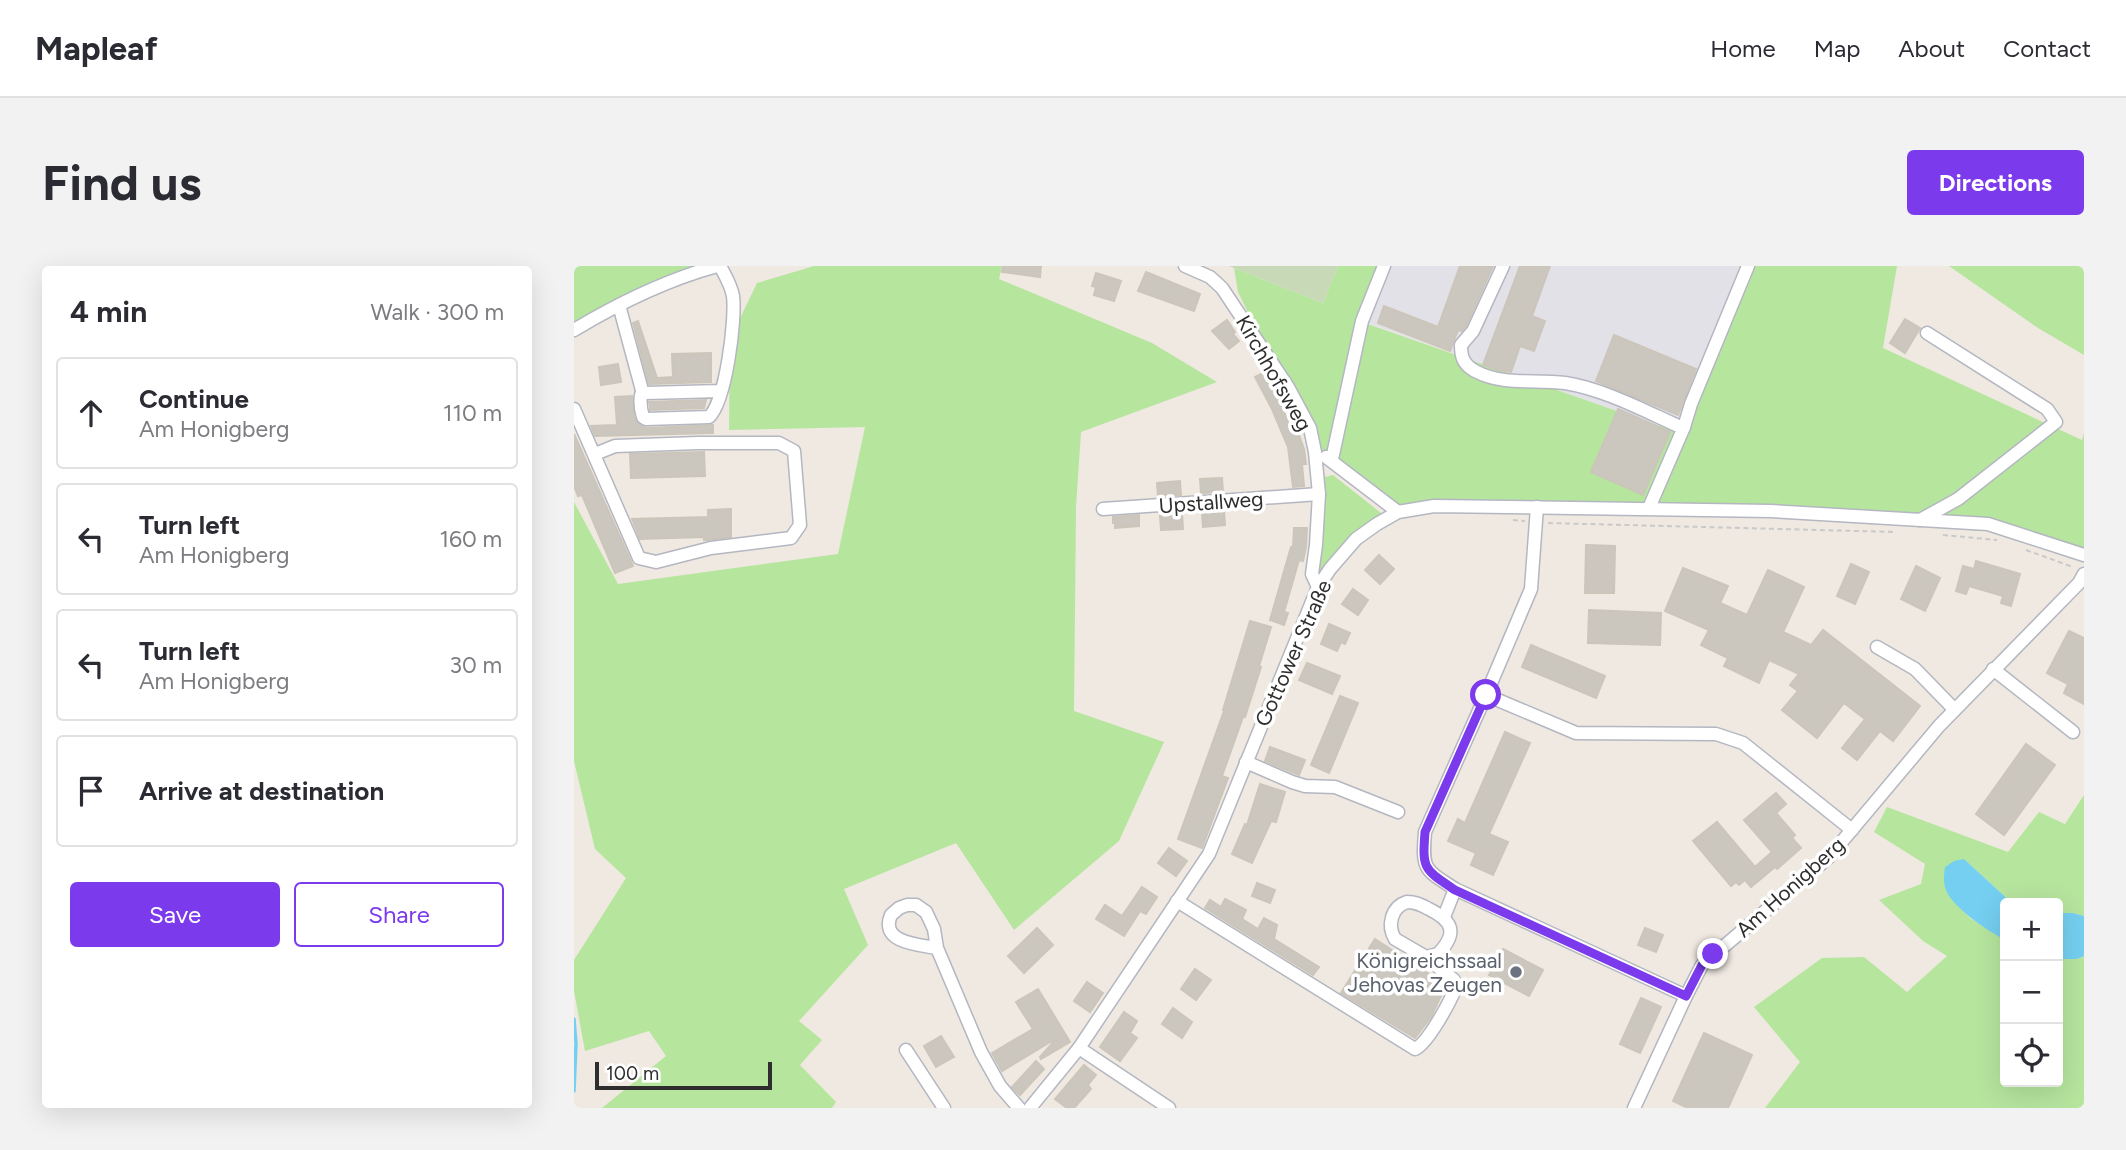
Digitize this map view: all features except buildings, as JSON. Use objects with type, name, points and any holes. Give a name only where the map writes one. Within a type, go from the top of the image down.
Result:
[{"type":"street","points":[[574,330],[619,305],[678,277],[719,266],[733,294],[734,313],[730,352],[720,391],[709,417],[643,417],[640,399],[643,394],[619,305]]},
{"type":"street","name":"Kirchhofsweg","points":[[1185,266],[1210,277],[1222,288],[1288,387],[1310,428],[1319,494],[1312,574],[1318,587]]},
{"type":"street","points":[[1332,459],[1362,321],[1384,266]]},
{"type":"street","points":[[1503,266],[1473,331],[1461,345],[1461,358],[1465,364],[1475,371],[1502,381],[1566,383],[1684,427]]},
{"type":"street","points":[[1649,508],[1748,266]]},
{"type":"street","points":[[1920,520],[1958,499],[2056,422],[2047,409],[1927,333]]},
{"type":"street","points":[[643,394],[720,391]]},
{"type":"street","points":[[574,409],[639,558],[656,562],[711,548],[791,538],[800,524],[794,451],[779,443],[615,446],[595,454]]},
{"type":"street","points":[[1315,452],[1332,459],[1398,512]]},
{"type":"street","name":"Upstallweg","points":[[1103,509],[1319,494]]},
{"type":"street","name":"Gottower Straße","points":[[1030,1108],[1079,1048],[1209,854],[1318,587],[1356,540],[1398,512],[1434,506],[1649,508],[1771,511],[1988,524],[2084,555]]},
{"type":"street","points":[[1537,507],[1531,589],[1425,832],[1423,856],[1429,872],[1455,890],[1686,996]]},
{"type":"street","name":"Am Honigberg","points":[[1634,1108],[1702,965],[1829,857],[1955,709],[2082,581]]},
{"type":"street","points":[[1877,647],[1915,669],[1955,709]]},
{"type":"street","points":[[1993,669],[2073,732]]},
{"type":"street","name":"Am Honigberg","points":[[1486,695],[1576,733],[1716,734],[1743,743],[1852,830]]},
{"type":"street","points":[[1246,762],[1292,782],[1305,786],[1335,787],[1398,812]]},
{"type":"street","points":[[1444,917],[1455,890]]},
{"type":"street","points":[[1177,901],[1415,1049],[1426,1040],[1456,987],[1454,980],[1426,957],[1395,939],[1391,931],[1391,921],[1401,903],[1412,901],[1444,917],[1448,923],[1449,938],[1441,953],[1426,957]]},
{"type":"street","points":[[937,948],[981,1052],[1000,1086],[1019,1108]]},
{"type":"street","points":[[1079,1048],[1168,1108]]},
{"type":"street","points":[[906,1050],[944,1108]]},
{"type":"path","points":[[1511,520],[1896,532]]},
{"type":"path","points":[[1936,534],[1999,541]]},
{"type":"path","points":[[2023,549],[2072,566]]},
{"type":"shaded area","points":[[1384,266],[1750,266],[1680,433],[1362,321]]},
{"type":"green space","points":[[574,266],[717,266],[574,330]]},
{"type":"green space","points":[[814,266],[1002,266],[999,279],[1152,343],[1217,382],[1081,432],[1076,507],[1074,711],[1164,742],[1119,841],[1014,930],[956,843],[844,889],[868,945],[799,1021],[822,1040],[800,1065],[836,1102],[832,1108],[602,1108],[666,1056],[649,1031],[585,1051],[574,991],[574,960],[626,878],[595,849],[574,761],[574,502],[618,584],[838,554],[865,427],[729,430],[730,339],[757,283]]},
{"type":"green space","points":[[1229,266],[1338,266],[1323,303]]},
{"type":"green space","points":[[1338,266],[1384,266],[1362,322],[1680,433],[1750,266],[1897,266],[1883,348],[2082,440],[2084,433],[2084,555],[1988,524],[1771,511],[1398,512],[1315,452],[1238,292],[1234,268],[1323,303]]},
{"type":"green space","points":[[1949,266],[2084,266],[2084,355],[2038,328]]},
{"type":"green space","points":[[1333,475],[1381,513],[1350,536],[1324,569],[1316,571],[1325,477]]},
{"type":"green space","points":[[2084,795],[2084,916],[2063,913],[2063,898],[2007,898],[1964,859],[1947,892],[1970,918],[2000,937],[2000,1087],[2063,1087],[2063,959],[2084,956],[2084,1108],[1765,1108],[1800,1062],[1754,1007],[1822,958],[1864,957],[1907,992],[1947,956],[1923,941],[1879,900],[1921,884],[1925,864],[1874,832],[1887,807],[2008,852],[2039,812],[2065,824]]},
{"type":"water","points":[[1964,859],[2007,898],[2000,898],[2000,937],[1963,911],[1950,897],[1944,881],[1945,867]]},
{"type":"water","points":[[2063,913],[2084,916],[2084,956],[2063,959]]},
{"type":"waterway","points":[[574,1019],[574,1091]]},
{"type":"place","name":"Königreichssaal Jehovas Zeugen","points":[[1516,972]]},
{"type":"route","points":[[1486,695],[1425,832],[1423,856],[1429,872],[1455,890],[1686,996],[1702,965],[1713,954]]}]
